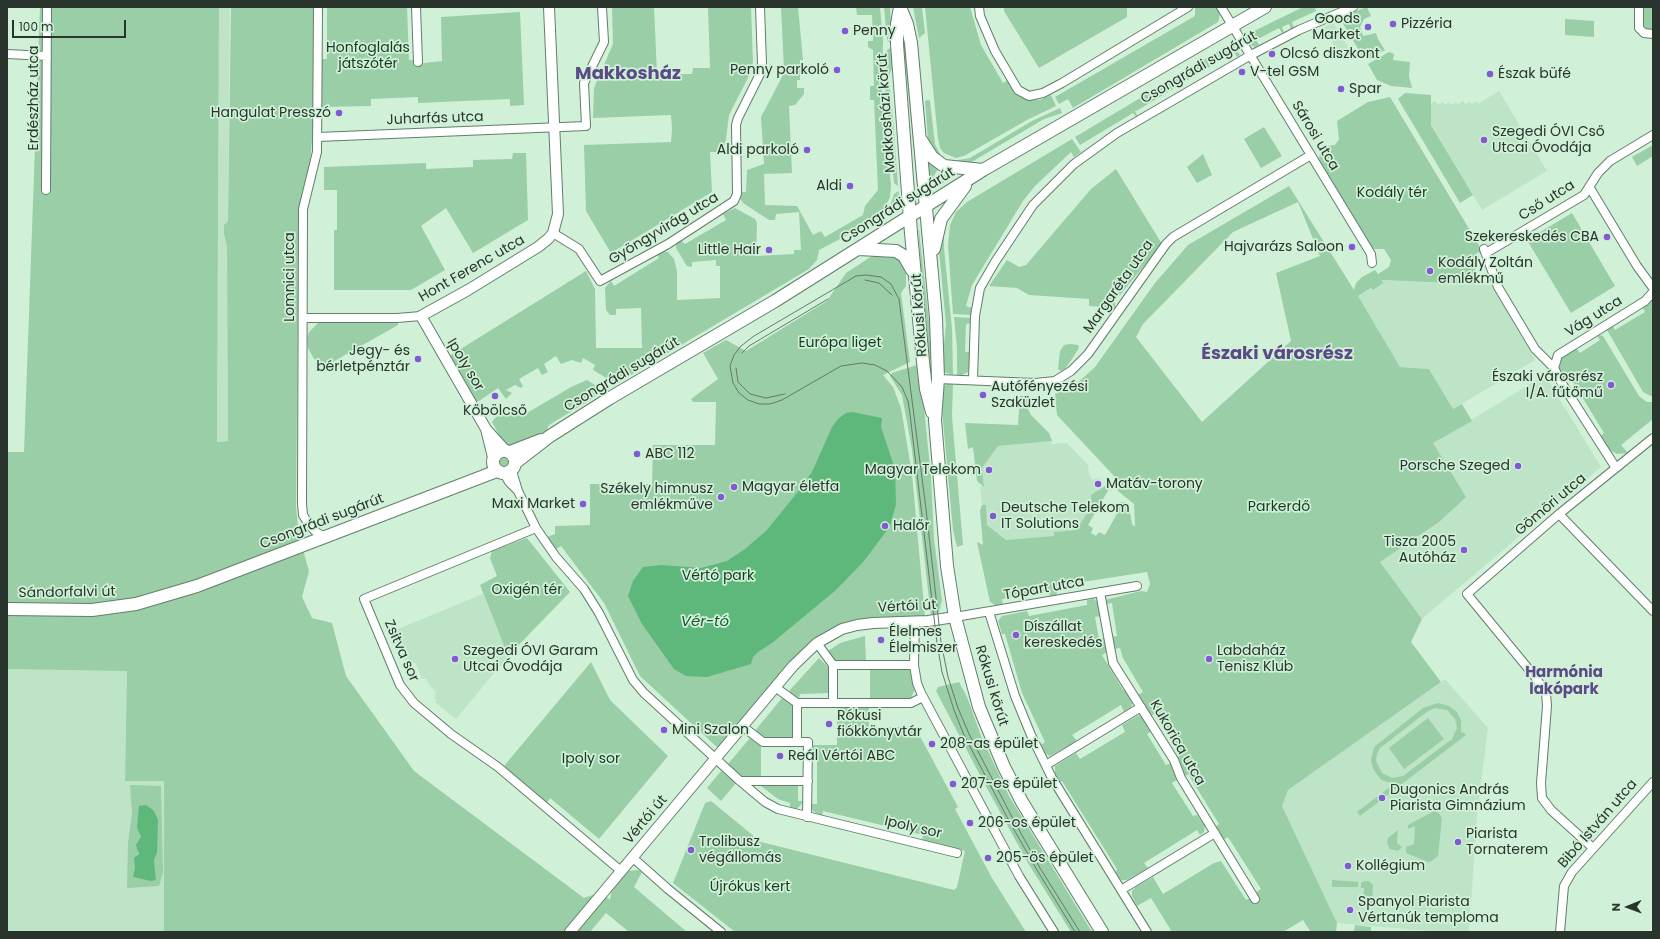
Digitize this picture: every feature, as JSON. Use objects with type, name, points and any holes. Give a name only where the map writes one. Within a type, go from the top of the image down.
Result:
[{"type":"main road","name":"Makkosházi körút","points":[[900,7],[907,24],[911,42],[926,207]]},
{"type":"main road","name":"Makkosházi körút","points":[[900,7],[897,24],[897,44],[910,217]]},
{"type":"main road","name":"Csongrádi sugárút","points":[[197,586],[326,538],[457,486],[504,462],[776,301],[1041,135],[1092,108],[1265,7]]},
{"type":"main road","points":[[920,135],[928,152],[944,166],[983,170]]},
{"type":"main road","points":[[932,269],[936,237],[941,219],[972,177]]},
{"type":"main road","name":"Rókusi körút","points":[[926,207],[937,329],[938,379],[935,420],[947,566],[955,618],[980,707],[1004,767],[1022,802],[1102,932]]},
{"type":"main road","name":"Rókusi körút","points":[[910,217],[923,366],[926,389],[935,420]]},
{"type":"main road","points":[[859,249],[896,250],[908,260],[915,276]]},
{"type":"main road","points":[[923,366],[926,373],[938,379]]},
{"type":"main road","points":[[926,389],[929,384],[938,379]]},
{"type":"main road","name":"Sándorfalvi út","points":[[7,609],[105,609],[136,604],[197,586]]},
{"type":"street","name":"Erdészház utca","points":[[46,190],[48,7]]},
{"type":"street","name":"Lomnici utca","points":[[318,7],[318,137],[313,173],[304,209],[302,496],[303,515],[316,532],[326,538]]},
{"type":"street","points":[[416,7],[418,62]]},
{"type":"street","points":[[549,7],[558,214],[553,233]]},
{"type":"street","points":[[554,127],[586,126],[584,83],[604,42],[602,7]]},
{"type":"street","name":"Gyöngyvirág utca","points":[[553,233],[579,250],[600,281],[668,244],[734,202],[737,194],[736,125],[760,74],[762,64],[760,7]]},
{"type":"street","points":[[979,7],[980,16],[995,51],[1018,90],[1029,96],[1043,93],[1188,7]]},
{"type":"street","name":"Sárosi utca","points":[[1221,7],[1371,254],[1372,263]]},
{"type":"street","name":"Csongrádi sugárút","points":[[973,380],[974,316],[980,288],[995,262],[1034,205],[1074,164],[1111,138],[1251,55],[1299,30],[1353,7]]},
{"type":"street","points":[[1639,7],[1639,28],[1644,33],[1653,34]]},
{"type":"street","points":[[7,54],[47,56]]},
{"type":"street","name":"Juharfás utca","points":[[318,137],[554,127]]},
{"type":"street","name":"Cső utca","points":[[1554,368],[1535,349],[1502,293],[1491,271],[1485,251],[1584,196],[1598,173],[1610,161],[1653,135]]},
{"type":"street","name":"Margaréta utca","points":[[938,379],[1046,383],[1055,381],[1071,371],[1088,354],[1169,240],[1311,155]]},
{"type":"street","points":[[1590,188],[1636,266],[1653,288]]},
{"type":"street","name":"Hont Ferenc utca","points":[[303,318],[410,318],[420,316],[462,294],[538,247],[548,240],[553,233]]},
{"type":"street","name":"Vág utca","points":[[1554,368],[1558,355],[1645,301],[1653,292]]},
{"type":"street","name":"Ipoly sor","points":[[420,316],[486,428],[504,462],[508,482],[518,491],[536,528],[556,557],[584,589],[599,613],[633,680],[715,759],[765,802],[778,810],[957,853]]},
{"type":"street","points":[[1554,368],[1616,468]]},
{"type":"street","name":"Gömöri utca","points":[[1593,848],[1551,810],[1542,798],[1541,783],[1548,706],[1546,694],[1536,678],[1467,594],[1559,514],[1653,438]]},
{"type":"street","points":[[1559,514],[1653,611]]},
{"type":"street","name":"Zsitva sor","points":[[536,528],[364,599],[400,685],[414,703],[451,734],[498,767],[621,871]]},
{"type":"street","name":"Tópart utca","points":[[955,618],[1137,586]]},
{"type":"street","name":"Kukorica utca","points":[[1100,592],[1113,663],[1174,760],[1181,778],[1255,899]]},
{"type":"street","name":"Rókusi körút","points":[[989,612],[1016,696],[1031,735],[1052,778],[1147,932]]},
{"type":"street","name":"Vértói út","points":[[570,932],[793,666],[817,643],[842,629],[873,622],[915,622],[955,618]]},
{"type":"street","points":[[915,622],[914,665],[917,683],[923,697],[1019,876],[1054,932]]},
{"type":"street","points":[[817,643],[833,666],[833,703]]},
{"type":"street","points":[[833,666],[914,665]]},
{"type":"street","points":[[776,687],[797,703],[911,703],[923,697]]},
{"type":"street","points":[[797,703],[798,742]]},
{"type":"street","points":[[1046,765],[1141,707]]},
{"type":"street","points":[[742,726],[763,742],[808,742],[807,817]]},
{"type":"street","points":[[740,781],[808,781]]},
{"type":"street","name":"Bibó István utca","points":[[1560,932],[1564,886],[1572,872],[1653,782]]},
{"type":"street","points":[[1121,890],[1215,833]]},
{"type":"street","points":[[632,857],[721,932]]},
{"type":"shaded area","points":[[219,7],[230,7],[228,221],[224,225],[224,234],[227,247],[228,441],[217,442]]},
{"type":"shaded area","points":[[1333,22],[1350,51],[1341,57],[1323,28]]},
{"type":"shaded area","name":"Szegedi ÓVI Cső Utcai Óvodája","points":[[1499,91],[1547,171],[1482,210],[1431,124],[1431,104],[1435,101],[1438,105],[1443,102],[1445,105],[1449,102],[1451,105],[1456,102],[1458,105],[1463,101],[1465,104],[1470,102],[1472,104],[1477,101],[1478,104]]},
{"type":"shaded area","points":[[1381,280],[1491,285],[1535,360],[1453,409],[1429,369],[1400,367],[1357,296],[1382,283]]},
{"type":"shaded area","points":[[1545,375],[1601,467],[1422,619],[1380,562],[1439,522],[1433,443]]},
{"type":"shaded area","points":[[1052,441],[1052,444],[1067,443],[1088,465],[1089,475],[1093,480],[1097,478],[1101,479],[1103,485],[1099,489],[1092,506],[1076,530],[1054,532],[1054,536],[1006,540],[987,525],[986,505],[982,505],[980,487],[984,486],[982,468],[998,446]]},
{"type":"shaded area","name":"Szegedi ÓVI Garam Utcai Óvodája","points":[[483,594],[508,656],[456,719],[435,702],[437,700],[434,698],[436,692],[429,685],[426,678],[422,679],[415,662],[407,665],[393,631]]},
{"type":"shaded area","points":[[7,669],[127,670],[125,781],[164,781],[164,932],[7,932]]},
{"type":"shaded area","name":"Dugonics András Piarista Gimnázium","points":[[1445,679],[1488,728],[1477,816],[1469,932],[1439,932],[1337,923],[1282,806],[1288,790]]},
{"type":"green space","points":[[40,7],[219,7],[217,442],[228,441],[227,247],[224,234],[224,225],[228,221],[231,7],[313,7],[313,129],[298,304],[296,507],[299,536],[309,571],[302,597],[312,618],[332,623],[346,676],[414,771],[584,898],[601,892],[610,900],[612,888],[627,871],[638,870],[642,872],[634,887],[687,932],[629,932],[606,913],[590,932],[164,932],[164,781],[125,781],[127,671],[7,669],[7,452],[24,452]]},
{"type":"green space","name":"Honfoglalás játszótér","points":[[327,7],[407,7],[409,60],[415,60],[415,64],[442,61],[441,17],[520,12],[524,105],[510,106],[510,99],[418,103],[418,97],[371,99],[371,106],[321,107],[321,59],[327,59]]},
{"type":"green space","points":[[612,7],[654,7],[657,74],[692,74],[693,68],[710,68],[708,7],[751,7],[753,62],[750,74],[729,115],[726,139],[722,152],[710,152],[712,192],[611,253],[586,211],[584,145],[671,142],[672,129],[671,115],[593,118],[594,88],[613,44]]},
{"type":"green space","points":[[781,7],[798,7],[803,60],[800,60],[800,80],[797,80],[797,88],[804,88],[804,94],[795,105],[789,106],[792,173],[764,174],[765,205],[797,206],[813,235],[821,231],[825,237],[863,215],[865,206],[878,190],[874,100],[870,100],[870,86],[874,86],[873,50],[868,47],[868,41],[873,41],[872,15],[857,15],[856,7],[880,7],[883,40],[882,95],[891,185],[890,197],[883,212],[879,217],[861,228],[819,250],[817,260],[809,269],[619,382],[608,379],[593,370],[595,365],[583,358],[581,363],[572,360],[561,364],[556,356],[544,364],[548,372],[542,375],[538,368],[519,379],[523,386],[521,388],[515,385],[506,390],[512,393],[506,399],[498,388],[479,401],[475,401],[450,360],[451,355],[586,271],[595,289],[596,348],[642,348],[641,308],[616,309],[616,315],[610,315],[606,310],[605,288],[611,281],[614,286],[659,258],[657,254],[662,251],[668,252],[674,259],[677,271],[677,300],[720,298],[720,266],[716,266],[716,260],[692,262],[692,267],[687,266],[676,248],[676,244],[681,240],[685,244],[726,220],[723,214],[735,208],[755,219],[757,223],[756,256],[794,254],[794,250],[801,250],[799,212],[776,214],[775,220],[769,220],[743,203],[740,198],[741,192],[746,192],[747,170],[764,164],[761,117],[782,77],[784,70]]},
{"type":"green space","points":[[884,7],[890,7],[892,41],[890,43],[887,40]]},
{"type":"green space","points":[[913,7],[922,7],[925,33],[919,38]]},
{"type":"green space","points":[[925,7],[970,7],[981,45],[1003,83],[1008,80],[1018,96],[1028,100],[1040,100],[1051,95],[1056,106],[1027,120],[964,156],[956,158],[944,153],[940,148],[938,139]]},
{"type":"green space","points":[[1004,7],[1127,7],[1127,17],[1039,68],[1004,11]]},
{"type":"green space","points":[[1195,7],[1217,7],[1220,14],[1218,22],[1073,108],[1068,99],[1059,104],[1055,97],[1195,16]]},
{"type":"green space","points":[[1303,7],[1315,7],[1316,11],[1292,22],[1294,28],[1291,29],[1289,24],[1282,27],[1284,32],[1282,33],[1279,28],[1256,40],[1259,45],[1254,47],[1247,42],[1244,36]]},
{"type":"green space","points":[[1367,7],[1371,16],[1364,19],[1360,27],[1363,36],[1376,33],[1385,50],[1369,59],[1366,55],[1363,57],[1339,17]]},
{"type":"green space","points":[[1642,7],[1653,7],[1653,30],[1647,29],[1642,23]]},
{"type":"green space","points":[[1565,19],[1594,21],[1594,37],[1565,35]]},
{"type":"green space","points":[[1232,43],[1240,55],[1237,57],[1234,52],[1135,111],[1138,117],[1137,118],[1133,113],[1080,145],[1075,137]]},
{"type":"green space","points":[[906,45],[919,184],[917,184],[904,46]]},
{"type":"green space","points":[[892,47],[892,69],[889,75],[885,78],[887,50]]},
{"type":"green space","points":[[1389,52],[1394,54],[1393,60],[1410,62],[1409,76],[1412,88],[1391,86],[1377,80],[1368,64]]},
{"type":"green space","points":[[885,87],[890,90],[891,94],[898,186],[894,183]]},
{"type":"green space","points":[[1405,93],[1431,95],[1431,125],[1473,195],[1460,203],[1398,99]]},
{"type":"green space","points":[[1390,97],[1483,252],[1476,253],[1475,284],[1382,280],[1383,283],[1373,290],[1371,288],[1358,296],[1400,367],[1429,369],[1453,409],[1462,404],[1472,421],[1433,443],[1466,497],[1439,522],[1380,562],[1422,619],[1411,642],[1441,682],[1288,790],[1282,806],[1337,923],[1336,932],[1310,931],[1303,920],[1283,932],[1172,932],[1151,898],[1137,906],[1132,896],[1132,891],[1136,887],[1153,877],[1163,894],[1214,863],[1221,861],[1246,900],[1251,898],[1253,902],[1259,898],[1256,892],[1261,889],[1228,837],[1223,840],[1215,827],[1219,824],[1188,774],[1184,777],[1177,758],[1182,754],[1157,712],[1151,716],[1138,695],[1143,692],[1123,658],[1120,648],[1114,649],[1111,637],[1117,636],[1112,603],[1106,604],[1105,600],[1141,591],[1147,592],[1150,584],[1147,572],[1056,586],[1057,595],[1050,596],[1048,591],[1002,599],[1003,605],[997,606],[990,602],[977,542],[983,545],[980,511],[982,505],[986,505],[987,525],[1006,540],[1054,536],[1054,532],[1076,530],[1092,506],[1091,495],[1108,484],[1109,489],[1088,525],[1093,528],[1091,533],[1096,536],[1099,532],[1105,535],[1119,510],[1114,507],[1120,502],[1125,502],[1129,506],[1132,524],[1135,527],[1134,504],[1118,491],[1115,477],[1057,415],[1055,394],[1073,387],[1095,367],[1155,283],[1188,245],[1289,186],[1354,290],[1356,283],[1362,277],[1375,270],[1378,274],[1389,267],[1391,260],[1384,249],[1371,249],[1320,163],[1319,157],[1327,146],[1335,145],[1339,139],[1337,121],[1368,102]],"holes":[[[1298,202],[1320,256],[1276,273],[1291,341],[1202,422],[1136,337],[1143,324],[1233,232]]]},
{"type":"green space","points":[[925,101],[930,101],[935,144],[943,160],[936,156],[928,140]]},
{"type":"green space","points":[[1060,108],[1062,113],[1044,119],[970,163],[953,161],[970,158],[1032,121]]},
{"type":"green space","points":[[1264,127],[1282,156],[1261,168],[1244,139]]},
{"type":"green space","points":[[1072,139],[1081,152],[1074,157],[1071,152],[1035,186],[1023,201],[972,285],[966,306],[972,308],[972,315],[953,314],[948,246],[950,225],[956,212],[967,202]]},
{"type":"green space","points":[[1653,145],[1653,156],[1637,166],[1632,157]]},
{"type":"green space","points":[[513,153],[526,153],[528,220],[473,253],[446,208],[421,226],[445,270],[411,290],[334,290],[334,230],[337,230],[337,190],[324,190],[324,167],[426,163],[426,169],[473,167],[473,160],[512,159]]},
{"type":"green space","points":[[1203,154],[1212,175],[1197,183],[1187,167]]},
{"type":"green space","points":[[927,158],[939,167],[930,183],[929,183]]},
{"type":"green space","points":[[1116,169],[1162,244],[1115,301],[1115,308],[1089,306],[1089,299],[1029,295],[1017,288],[989,286],[1007,260],[1019,267],[1026,265],[1091,189]]},
{"type":"green space","points":[[946,170],[959,173],[937,187],[938,185]]},
{"type":"green space","points":[[899,191],[898,202],[890,216],[889,210],[894,194]]},
{"type":"green space","points":[[1572,213],[1615,286],[1571,313],[1527,240]]},
{"type":"green space","points":[[944,226],[944,248],[952,329],[953,375],[944,372],[942,366],[946,324],[938,240]]},
{"type":"green space","points":[[919,230],[933,359],[929,359]]},
{"type":"green space","name":"Vértó park","points":[[889,252],[906,265],[906,286],[901,293],[910,362],[883,375],[893,387],[901,408],[912,474],[925,617],[868,618],[837,625],[813,640],[789,664],[718,748],[640,676],[604,603],[561,546],[555,550],[547,537],[555,534],[555,526],[590,525],[590,484],[652,484],[653,445],[715,445],[716,402],[693,402],[691,399],[718,379],[703,353],[726,340],[746,351],[827,301],[846,273],[875,254]]},
{"type":"green space","points":[[1653,297],[1653,397],[1643,392],[1607,330],[1613,326],[1615,330],[1645,312],[1643,308]]},
{"type":"green space","points":[[954,317],[972,318],[971,323],[966,324],[965,352],[970,352],[969,368],[968,372],[962,375],[957,375],[957,347]]},
{"type":"green space","points":[[323,318],[397,318],[398,325],[331,363],[323,363],[314,359],[308,348],[307,339],[309,332]]},
{"type":"green space","points":[[1597,336],[1603,336],[1639,396],[1647,402],[1653,402],[1653,419],[1621,445],[1628,453],[1617,454],[1608,449],[1600,437],[1604,433],[1570,377],[1564,380],[1558,368],[1561,357],[1576,348],[1580,353],[1600,340]]},
{"type":"green space","points":[[1064,345],[1078,345],[1079,348],[1066,368],[1061,371],[1058,369],[1060,351]]},
{"type":"green space","points":[[917,365],[924,408],[931,477],[934,539],[942,600],[939,612],[931,616],[912,450],[902,395],[890,376],[892,373]]},
{"type":"green space","points":[[587,380],[595,385],[595,397],[549,425],[544,435],[510,446],[503,442],[492,422],[495,418],[500,415],[527,413],[571,387]]},
{"type":"green space","points":[[947,383],[953,383],[952,416],[963,545],[957,547],[953,530],[942,410],[941,390]]},
{"type":"green space","points":[[1020,396],[1028,396],[1028,409],[1031,415],[1049,433],[1052,441],[998,446],[982,468],[984,487],[977,481],[973,447],[968,449],[965,423],[1018,425]]},
{"type":"green space","points":[[506,456],[509,457],[509,467],[502,468],[499,467],[498,460],[499,457]]},
{"type":"green space","name":"Oxigén tér","points":[[527,538],[570,592],[508,656],[480,585],[497,576],[490,558],[492,551]]},
{"type":"green space","points":[[1094,599],[1098,603],[1101,616],[1095,617],[1099,639],[1104,638],[1107,652],[1102,655],[1123,690],[1125,689],[1133,701],[1131,707],[1124,712],[1121,705],[1072,735],[1077,741],[1050,756],[1046,754],[1041,745],[1045,742],[1022,693],[1005,634],[1002,634],[998,621],[1002,616],[1027,611],[1029,616],[1087,605],[1087,600]]},
{"type":"green space","points":[[865,636],[866,663],[836,663],[828,651],[840,643]]},
{"type":"green space","points":[[819,658],[829,668],[829,693],[800,694],[799,699],[789,691]]},
{"type":"green space","name":"Ipoly sor","points":[[591,662],[610,700],[668,756],[599,839],[550,798],[547,803],[504,766]]},
{"type":"green space","points":[[911,668],[915,689],[911,698],[907,700],[870,700],[870,669]]},
{"type":"green space","points":[[959,682],[967,697],[981,736],[1009,796],[1092,932],[1071,932],[1028,863],[982,779],[936,691],[938,687]]},
{"type":"green space","points":[[782,698],[794,707],[793,738],[762,739],[754,732]]},
{"type":"green space","points":[[1438,703],[1449,706],[1457,712],[1461,720],[1461,733],[1463,732],[1466,735],[1360,816],[1357,812],[1394,784],[1381,780],[1373,769],[1371,760],[1374,747],[1423,708]],"holes":[[[1435,708],[1447,710],[1455,719],[1457,728],[1452,739],[1403,776],[1392,778],[1382,773],[1376,761],[1380,748],[1428,711]]]},
{"type":"green space","name":"Újrókus kert","points":[[837,707],[869,707],[869,727],[915,727],[958,807],[955,809],[992,878],[1026,932],[735,932],[673,883],[705,803],[711,801],[761,842],[954,890],[957,887],[965,851],[922,841],[923,835],[823,811],[822,817],[813,811],[811,804],[817,804],[817,753],[811,752],[811,745],[837,745]]},
{"type":"green space","points":[[1139,715],[1143,718],[1152,731],[1147,734],[1166,765],[1171,763],[1177,780],[1172,783],[1193,816],[1197,815],[1205,826],[1204,832],[1200,835],[1197,830],[1144,863],[1148,868],[1127,880],[1121,880],[1116,872],[1117,869],[1062,781],[1060,782],[1055,773],[1055,766],[1076,753],[1080,759],[1125,732],[1122,725]]},
{"type":"green space","points":[[1428,718],[1444,739],[1404,769],[1389,748]]},
{"type":"green space","points":[[750,738],[761,747],[761,777],[742,778],[728,764]]},
{"type":"green space","points":[[721,771],[736,783],[721,801],[707,788]]},
{"type":"green space","points":[[757,783],[802,784],[804,786],[798,786],[798,801],[804,801],[797,809],[790,809],[790,803],[778,799]]},
{"type":"green space","points":[[130,785],[161,786],[163,872],[159,886],[127,888],[128,843],[132,814]],"holes":[[[138,828],[157,853],[154,860],[156,880],[133,877],[141,837]]]},
{"type":"green space","points":[[1434,811],[1438,812],[1442,818],[1438,856],[1432,861],[1428,862],[1406,853],[1406,847],[1414,844],[1415,826],[1408,829],[1408,825]]},
{"type":"green space","points":[[1398,830],[1397,843],[1402,847],[1398,851],[1390,849],[1387,844],[1388,838]]},
{"type":"green space","points":[[1332,880],[1358,882],[1358,887],[1332,887]]},
{"type":"green space","points":[[1369,881],[1373,885],[1372,904],[1363,903],[1364,888],[1361,888],[1361,883]]},
{"type":"green space","points":[[1355,925],[1371,927],[1371,932],[1354,932]]},
{"type":"water","name":"Vér-tó","points":[[852,412],[882,418],[881,427],[895,469],[896,504],[890,526],[864,561],[836,590],[772,643],[758,652],[753,657],[751,664],[707,677],[686,676],[674,669],[642,624],[628,596],[633,581],[643,567],[661,565],[701,568],[727,561],[745,549],[766,531],[812,472],[832,427],[838,419],[846,413]]},
{"type":"water","points":[[146,805],[154,811],[158,820],[157,853],[154,860],[156,880],[151,881],[133,877],[135,867],[134,858],[139,854],[136,845],[141,837],[137,828],[139,806]]},
{"type":"tram line","points":[[1075,932],[1008,819],[964,735],[954,710],[942,672],[937,643],[910,414],[908,401],[902,387],[887,371],[875,365],[862,363],[841,366],[782,400],[770,404],[759,404],[748,400],[739,393],[733,383],[730,366],[734,355],[741,346],[754,336],[856,276],[866,275],[881,277],[891,284],[899,299],[926,509],[941,642],[948,677],[958,708],[969,734],[1012,817],[1040,868],[1080,932]]},
{"type":"tram line","points":[[865,280],[879,283],[892,295]]},
{"type":"tram line","points":[[742,353],[749,346],[828,299]]},
{"type":"tram line","points":[[736,368],[738,382],[750,394],[766,398],[785,394]]},
{"type":"place","name":"Pizzéria","points":[[1393,24]]},
{"type":"place","name":"Goods Market","points":[[1368,27]]},
{"type":"place","name":"Penny","points":[[845,31]]},
{"type":"place","name":"Olcsó diszkont","points":[[1272,54]]},
{"type":"place","name":"Penny parkoló","points":[[837,70]]},
{"type":"place","name":"V-tel GSM","points":[[1242,72]]},
{"type":"place","name":"Észak büfé","points":[[1490,74]]},
{"type":"place","name":"Spar","points":[[1341,89]]},
{"type":"place","name":"Hangulat Presszó","points":[[339,113]]},
{"type":"place","name":"Szegedi ÓVI Cső Utcai Óvodája","points":[[1484,140]]},
{"type":"place","name":"Aldi parkoló","points":[[807,150]]},
{"type":"place","name":"Aldi","points":[[850,186]]},
{"type":"place","name":"Szekereskedés CBA","points":[[1607,237]]},
{"type":"place","name":"Hajvarázs Saloon","points":[[1352,247]]},
{"type":"place","name":"Little Hair","points":[[769,250]]},
{"type":"place","name":"Kodály Zoltán emlékmű","points":[[1430,271]]},
{"type":"place","name":"Jegy- és bérletpénztár","points":[[418,359]]},
{"type":"place","name":"Északi városrész I/A. fűtőmű","points":[[1611,385]]},
{"type":"place","name":"Autófényezési Szaküzlet","points":[[983,395]]},
{"type":"place","name":"Kőbölcső","points":[[495,396]]},
{"type":"place","name":"ABC 112","points":[[637,454]]},
{"type":"place","name":"Porsche Szeged","points":[[1518,466]]},
{"type":"place","name":"Magyar Telekom","points":[[989,470]]},
{"type":"place","name":"Matáv-torony","points":[[1098,484]]},
{"type":"place","name":"Magyar életfa","points":[[734,487]]},
{"type":"place","name":"Székely himnusz emlékműve","points":[[721,497]]},
{"type":"place","name":"Maxi Market","points":[[583,504]]},
{"type":"place","name":"Deutsche Telekom IT Solutions","points":[[993,516]]},
{"type":"place","name":"Halőr","points":[[885,526]]},
{"type":"place","name":"Tisza 2005 Autóház","points":[[1464,550]]},
{"type":"place","name":"Díszállat kereskedés","points":[[1016,635]]},
{"type":"place","name":"Élelmes Élelmiszer","points":[[881,640]]},
{"type":"place","name":"Szegedi ÓVI Garam Utcai Óvodája","points":[[455,659]]},
{"type":"place","name":"Labdaház Tenisz Klub","points":[[1209,659]]},
{"type":"place","name":"Rókusi fiókkönyvtár","points":[[829,724]]},
{"type":"place","name":"Mini Szalon","points":[[664,730]]},
{"type":"place","name":"208-as épület","points":[[932,744]]},
{"type":"place","name":"Reál Vértói ABC","points":[[780,756]]},
{"type":"place","name":"207-es épület","points":[[953,784]]},
{"type":"place","name":"Dugonics András Piarista Gimnázium","points":[[1382,798]]},
{"type":"place","name":"206-os épület","points":[[970,823]]},
{"type":"place","name":"Piarista Tornaterem","points":[[1458,842]]},
{"type":"place","name":"Trolibusz végállomás","points":[[691,850]]},
{"type":"place","name":"205-ös épület","points":[[988,858]]},
{"type":"place","name":"Kollégium","points":[[1348,866]]},
{"type":"place","name":"Spanyol Piarista Vértanúk temploma","points":[[1350,910]]},
{"type":"district","name":"Makkosház","points":[[628,74]]},
{"type":"district","name":"Északi városrész","points":[[1277,354]]},
{"type":"district","name":"Harmónia lakópark","points":[[1564,682]]},
{"type":"park label","name":"Kodály tér","points":[[1392,193]]},
{"type":"park label","name":"Európa liget","points":[[840,343]]},
{"type":"park label","name":"Parkerdő","points":[[1279,507]]}]
